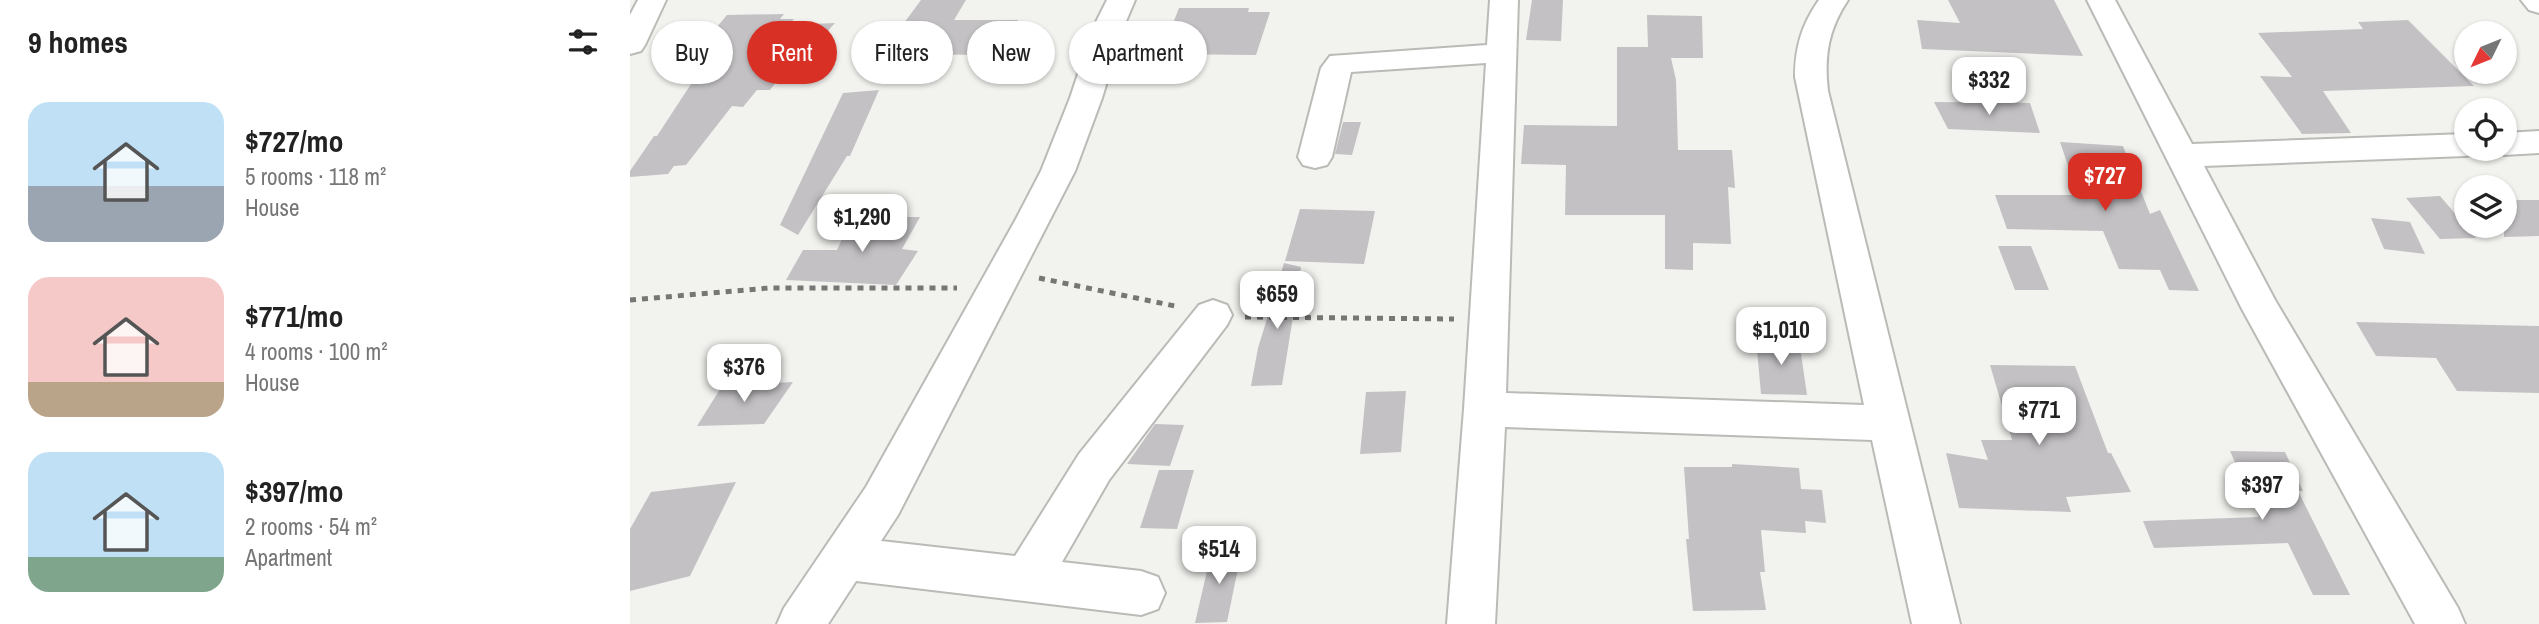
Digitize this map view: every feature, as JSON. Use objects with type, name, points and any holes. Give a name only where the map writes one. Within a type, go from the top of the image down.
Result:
[{"type":"street","points":[[802,624],[882,501],[1059,171],[1109,26],[1121,0]]},
{"type":"street","points":[[1471,624],[1485,409],[1504,0]]},
{"type":"street","points":[[1834,0],[1814,33],[1809,59],[1812,91],[1936,624]]},
{"type":"street","points":[[2101,0],[2261,309],[2441,624]]},
{"type":"street","points":[[2535,0],[2539,4]]},
{"type":"street","points":[[630,45],[654,2]]},
{"type":"street","points":[[1315,158],[1336,68],[1341,63],[1502,53]]},
{"type":"street","points":[[2517,143],[2539,142]]},
{"type":"street","points":[[2182,156],[2454,145]]},
{"type":"street","points":[[1027,579],[1094,467],[1213,315]]},
{"type":"street","points":[[1485,409],[1889,423]]},
{"type":"street","points":[[845,558],[1141,593]]},
{"type":"path","points":[[630,300],[769,288],[996,288]]},
{"type":"building","points":[[921,0],[966,0],[954,20],[1018,20],[967,21],[967,55],[953,55],[953,21],[905,21]]},
{"type":"building","points":[[1532,0],[1563,0],[1561,41],[1526,40]]},
{"type":"building","points":[[1948,0],[2054,0],[2083,56],[1922,49],[1917,20],[1960,23]]},
{"type":"building","points":[[1179,8],[1249,8],[1248,12],[1270,12],[1256,55],[1207,54],[1207,21],[1174,21]]},
{"type":"building","points":[[784,14],[780,19],[794,19],[747,21],[747,84],[775,84],[770,90],[757,90],[743,107],[732,106],[686,165],[674,166],[668,174],[630,177],[630,171],[691,84],[733,84],[733,21],[722,21],[727,15]]},
{"type":"building","points":[[1647,15],[1702,16],[1703,58],[1671,58],[1676,80],[1678,150],[1732,150],[1735,188],[1728,187],[1731,244],[1693,243],[1693,270],[1665,269],[1665,215],[1565,215],[1566,165],[1521,164],[1524,125],[1617,126],[1617,47],[1648,47]]},
{"type":"building","points":[[2408,20],[2454,66],[2454,84],[2474,86],[2323,91],[2351,133],[2302,134],[2260,76],[2292,77],[2258,33],[2363,29],[2358,22]]},
{"type":"building","points":[[879,90],[850,156],[847,156],[798,235],[780,225],[843,93]]},
{"type":"building","points":[[1934,102],[2030,103],[2040,133],[1948,129]]},
{"type":"building","points":[[1343,122],[1361,122],[1352,155],[1335,154]]},
{"type":"building","points":[[2060,142],[2123,146],[2150,214],[2160,210],[2199,291],[2169,290],[2160,270],[2119,269],[2103,231],[2007,229],[1995,195],[2078,195]]},
{"type":"building","points":[[2440,196],[2454,212],[2454,238],[2476,238],[2440,239],[2406,198]]},
{"type":"building","points":[[2517,200],[2539,200],[2539,236],[2517,237]]},
{"type":"building","points":[[1300,209],[1375,211],[1364,264],[1285,261]]},
{"type":"building","points":[[852,217],[920,217],[902,249],[918,251],[896,285],[786,280],[803,250],[837,250]]},
{"type":"building","points":[[2371,218],[2410,222],[2425,254],[2384,249]]},
{"type":"building","points":[[1998,246],[2031,246],[2049,290],[2015,290]]},
{"type":"building","points":[[1284,263],[1301,267],[1282,385],[1251,386],[1258,348]]},
{"type":"building","points":[[2356,322],[2539,326],[2539,393],[2457,391],[2436,358],[2376,356]]},
{"type":"building","points":[[1756,339],[1799,340],[1807,395],[1761,394]]},
{"type":"building","points":[[1990,365],[2075,366],[2108,453],[2111,453],[2131,492],[2066,497],[2071,512],[1959,508],[1946,453],[1988,460],[1981,440],[2012,440]]},
{"type":"building","points":[[793,382],[764,424],[697,426],[722,386]]},
{"type":"building","points":[[1406,391],[1401,452],[1360,454],[1366,392]]},
{"type":"building","points":[[1155,424],[1184,425],[1170,466],[1127,464]]},
{"type":"building","points":[[2230,451],[2285,452],[2303,491],[2298,491],[2350,595],[2313,595],[2288,543],[2154,548],[2143,521],[2259,517]]},
{"type":"building","points":[[1732,464],[1799,468],[1801,489],[1822,490],[1826,523],[1805,521],[1806,533],[1761,530],[1765,572],[1760,572],[1766,610],[1693,611],[1686,539],[1689,539],[1684,467],[1732,467]]},
{"type":"building","points":[[1159,470],[1194,470],[1177,529],[1140,528]]},
{"type":"building","points":[[736,482],[690,576],[630,591],[630,529],[651,492]]},
{"type":"building","points":[[1212,549],[1242,549],[1227,622],[1195,623]]}]
